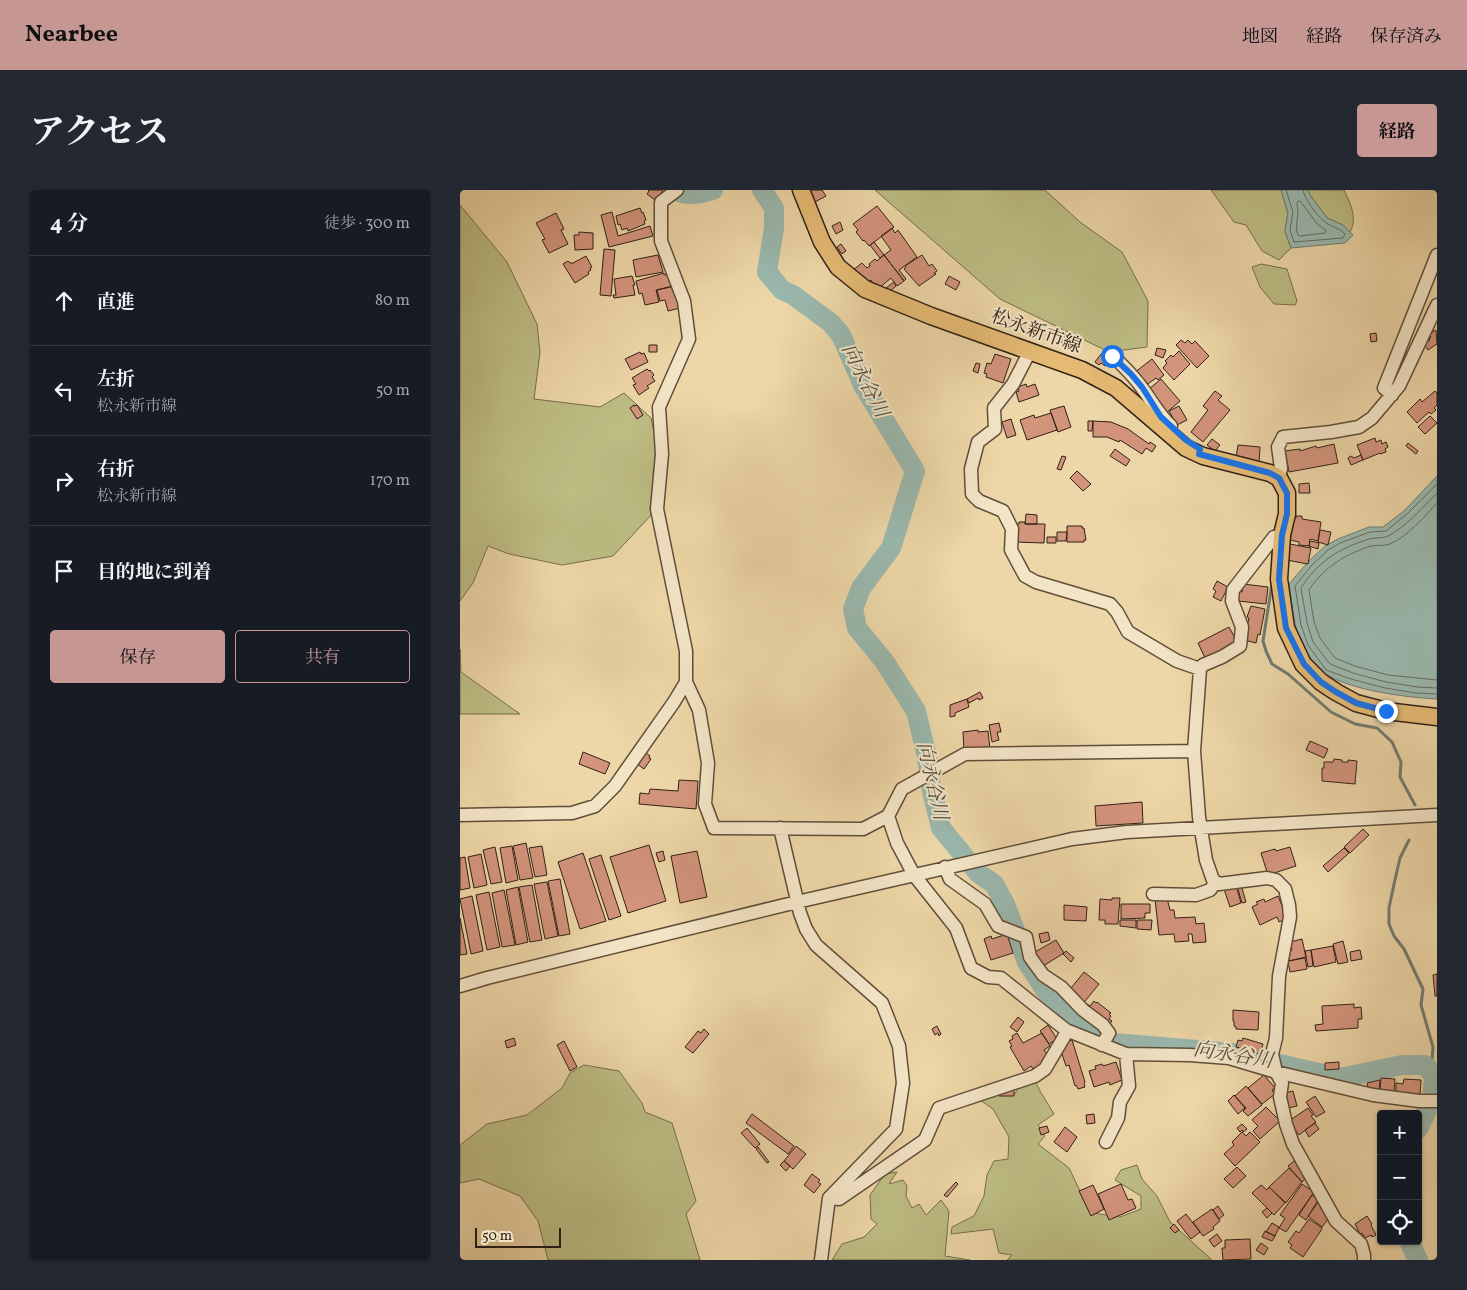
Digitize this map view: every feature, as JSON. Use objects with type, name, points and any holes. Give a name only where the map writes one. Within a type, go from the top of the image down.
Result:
[{"type":"main road","name":"松永新市線","points":[[801,190],[822,242],[838,267],[865,289],[931,316],[1082,370],[1116,388],[1186,448],[1199,454],[1270,473],[1279,478]]},
{"type":"main road","points":[[1279,478],[1287,493],[1287,514],[1282,535],[1279,579],[1286,628],[1304,664],[1321,682],[1356,703],[1386,711],[1437,717]]},
{"type":"street","points":[[677,190],[661,202],[660,241],[684,301],[689,339],[659,407],[662,454],[657,509],[686,650],[686,682],[699,710],[708,763],[705,804],[714,828],[863,829],[888,816],[902,789],[965,754],[1194,751]]},
{"type":"street","points":[[1392,395],[1384,388],[1437,255]]},
{"type":"street","points":[[1279,478],[1281,468],[1278,447],[1283,437],[1359,427],[1372,418],[1399,386],[1437,305]]},
{"type":"street","points":[[1030,351],[1013,384],[994,408],[995,429],[978,442],[971,470],[972,494],[979,501],[1004,511],[1012,529],[1011,550],[1025,576],[1036,582],[1110,604],[1117,612],[1128,632],[1177,661],[1200,669]]},
{"type":"street","points":[[1112,356],[1142,387],[1161,417],[1186,440],[1200,449],[1199,454]]},
{"type":"street","points":[[1282,535],[1274,537],[1233,590],[1232,601],[1242,627],[1240,646],[1222,657],[1203,665],[1200,669],[1194,751],[1201,828],[1206,860],[1213,880],[1219,884],[1267,878],[1276,880],[1285,889],[1290,917],[1279,976],[1276,1038],[1272,1054],[1276,1072],[1282,1083],[1280,1097],[1293,1144],[1336,1221],[1361,1244],[1364,1260]]},
{"type":"street","points":[[460,815],[572,813],[595,806],[615,786],[686,682]]},
{"type":"street","points":[[460,986],[797,902],[1072,839],[1128,832],[1437,815]]},
{"type":"street","points":[[888,816],[897,842],[914,875],[956,928],[971,968],[988,977],[1001,978],[1066,1030],[1126,1054],[1229,1058],[1276,1072],[1373,1095],[1419,1102],[1437,1101]]},
{"type":"street","points":[[780,828],[800,914],[806,929],[816,945],[882,1003],[899,1046],[904,1083],[896,1129],[829,1198],[821,1260]]},
{"type":"street","points":[[948,867],[950,879],[985,904],[998,926],[1026,938],[1030,957],[1043,975],[1060,987],[1083,1010],[1103,1025],[1109,1032],[1102,1045]]},
{"type":"street","points":[[1153,894],[1196,895],[1210,890],[1216,882]]},
{"type":"street","points":[[829,1198],[839,1199],[925,1140],[939,1108],[1035,1076],[1046,1069],[1066,1030]]},
{"type":"street","points":[[1106,1142],[1118,1118],[1120,1102],[1129,1086],[1126,1054]]},
{"type":"green space","points":[[875,190],[1045,190],[1080,222],[1122,252],[1148,301],[1147,347],[1109,352],[1000,299]]},
{"type":"green space","points":[[1211,190],[1281,190],[1288,213],[1285,231],[1291,248],[1279,260],[1262,251],[1246,225],[1234,222]]},
{"type":"green space","points":[[1308,190],[1344,190],[1351,205],[1353,216],[1350,232],[1343,225],[1327,218]]},
{"type":"green space","points":[[460,205],[507,262],[537,324],[540,352],[534,399],[600,407],[624,393],[651,418],[657,446],[654,512],[613,556],[562,565],[509,554],[488,546],[473,583],[460,601]]},
{"type":"green space","points":[[1261,264],[1287,269],[1297,301],[1295,305],[1274,304],[1260,287],[1252,267]]},
{"type":"green space","points":[[460,649],[461,672],[520,714],[460,714]]},
{"type":"green space","points":[[584,1065],[619,1071],[642,1103],[645,1112],[672,1123],[696,1201],[686,1214],[700,1260],[548,1260],[538,1221],[520,1196],[479,1179],[460,1183],[460,1145],[487,1124],[527,1115],[562,1088],[570,1073]]},
{"type":"green space","points":[[1034,1079],[1054,1114],[1038,1125],[1045,1136],[1038,1144],[1069,1168],[1093,1213],[1120,1217],[1141,1209],[1141,1196],[1115,1180],[1121,1170],[1137,1165],[1142,1179],[1157,1196],[1170,1222],[1212,1260],[1007,1260],[1012,1255],[999,1253],[993,1229],[951,1234],[952,1227],[974,1216],[984,1196],[987,1175],[994,1161],[1008,1159],[1009,1137],[993,1109],[976,1097],[1005,1087],[1015,1094],[1020,1084]]},
{"type":"green space","points":[[897,1172],[889,1184],[903,1180],[907,1186],[906,1196],[912,1208],[919,1204],[926,1215],[941,1200],[949,1211],[945,1256],[970,1260],[832,1260],[842,1244],[864,1237],[877,1224],[871,1219],[870,1195],[885,1174]]},
{"type":"water","points":[[1281,190],[1308,190],[1327,218],[1343,225],[1353,235],[1345,243],[1291,248],[1285,231],[1288,213]]},
{"type":"water","points":[[1437,476],[1437,699],[1395,695],[1364,689],[1325,674],[1313,662],[1300,640],[1295,624],[1289,584],[1325,546],[1369,527],[1383,527],[1404,511]]},
{"type":"building","points":[[648,190],[663,191],[655,200],[647,194]]},
{"type":"building","points":[[810,190],[822,190],[826,196],[815,202]]},
{"type":"building","points":[[877,206],[894,227],[869,246],[856,232],[858,230],[853,224]]},
{"type":"building","points":[[640,208],[646,220],[644,221],[645,224],[628,231],[627,228],[622,230],[620,224],[618,225],[616,216]]},
{"type":"building","points":[[612,212],[618,236],[650,226],[653,236],[609,247],[601,215]]},
{"type":"building","points":[[556,213],[564,229],[561,230],[568,244],[549,253],[542,240],[545,239],[536,223]]},
{"type":"building","points":[[840,222],[843,230],[836,234],[832,226]]},
{"type":"building","points":[[892,228],[895,233],[898,230],[917,257],[899,270],[906,279],[904,281],[884,255],[891,250],[881,236]]},
{"type":"building","points":[[579,232],[593,233],[593,249],[575,250],[574,235],[579,235]]},
{"type":"building","points":[[874,242],[884,255],[880,258],[870,245]]},
{"type":"building","points":[[841,244],[846,251],[842,254],[837,247]]},
{"type":"building","points":[[604,249],[615,250],[611,296],[600,295]]},
{"type":"building","points":[[658,255],[663,272],[636,277],[633,260]]},
{"type":"building","points":[[884,255],[904,281],[897,286],[891,278],[879,288],[876,283],[874,285],[871,280],[868,283],[862,275],[859,277],[853,270],[862,263],[867,268],[875,259],[877,261]]},
{"type":"building","points":[[922,255],[929,266],[932,264],[937,271],[934,273],[936,274],[919,286],[904,269],[905,266]]},
{"type":"building","points":[[586,256],[592,267],[590,268],[591,270],[588,272],[589,274],[575,283],[563,264],[568,261],[573,263]]},
{"type":"building","points":[[664,273],[664,275],[669,274],[673,286],[656,290],[659,302],[645,305],[642,293],[639,294],[636,281]]},
{"type":"building","points":[[632,276],[635,285],[633,285],[635,295],[614,298],[613,295],[616,295],[614,279]]},
{"type":"building","points":[[949,276],[960,282],[956,290],[945,284]]},
{"type":"building","points":[[894,282],[896,286],[889,292],[886,288]]},
{"type":"building","points":[[675,286],[680,308],[668,311],[665,300],[660,301],[657,290]]},
{"type":"building","points":[[1436,330],[1437,344],[1428,350],[1424,344],[1430,340],[1429,334]]},
{"type":"building","points":[[1376,333],[1377,341],[1371,342],[1370,334]]},
{"type":"building","points":[[1065,336],[1074,342],[1069,349],[1061,342]]},
{"type":"building","points":[[1181,340],[1185,343],[1188,340],[1192,344],[1195,341],[1209,356],[1197,368],[1176,345]]},
{"type":"building","points":[[649,345],[657,345],[657,352],[649,352]]},
{"type":"building","points":[[1157,348],[1166,350],[1163,358],[1155,355]]},
{"type":"building","points":[[1179,351],[1190,364],[1174,380],[1163,368],[1167,363],[1165,361]]},
{"type":"building","points":[[640,352],[641,354],[644,353],[648,362],[631,370],[625,359]]},
{"type":"building","points":[[995,354],[1011,359],[1003,383],[986,377],[987,374],[984,373],[987,363],[991,364]]},
{"type":"building","points":[[1101,354],[1109,360],[1105,366],[1095,362]]},
{"type":"building","points":[[1152,359],[1164,375],[1145,386],[1134,373]]},
{"type":"building","points":[[976,363],[980,364],[978,373],[973,371]]},
{"type":"building","points":[[647,369],[654,375],[652,377],[655,381],[647,386],[649,388],[639,395],[633,385],[636,384],[632,378]]},
{"type":"building","points":[[1161,379],[1180,401],[1165,414],[1161,408],[1163,406],[1149,389]]},
{"type":"building","points":[[1026,384],[1027,387],[1035,384],[1039,395],[1019,402],[1016,392],[1019,391],[1018,387]]},
{"type":"building","points":[[1215,391],[1222,396],[1218,400],[1230,410],[1203,442],[1191,432],[1208,410],[1203,406]]},
{"type":"building","points":[[1435,391],[1437,393],[1437,405],[1434,408],[1436,410],[1431,414],[1429,412],[1417,423],[1407,412],[1420,399],[1422,402]]},
{"type":"building","points":[[637,405],[643,415],[637,419],[630,408]]},
{"type":"building","points":[[1064,406],[1071,427],[1058,432],[1050,410]]},
{"type":"building","points":[[1179,406],[1187,420],[1177,425],[1169,411]]},
{"type":"building","points":[[1051,413],[1057,430],[1027,440],[1020,420],[1034,415],[1035,418]]},
{"type":"building","points":[[1430,416],[1437,423],[1425,434],[1418,427]]},
{"type":"building","points":[[1011,419],[1016,435],[1007,438],[1002,422]]},
{"type":"building","points":[[1088,421],[1093,421],[1092,431],[1088,431]]},
{"type":"building","points":[[1093,421],[1111,422],[1128,429],[1149,444],[1150,442],[1156,446],[1152,452],[1146,448],[1142,454],[1120,440],[1119,442],[1107,437],[1093,437]]},
{"type":"building","points":[[1375,438],[1376,442],[1381,440],[1382,444],[1386,442],[1388,447],[1385,449],[1386,452],[1363,460],[1357,445]]},
{"type":"building","points":[[1212,439],[1220,445],[1215,451],[1207,445]]},
{"type":"building","points":[[1408,443],[1418,451],[1416,454],[1406,446]]},
{"type":"building","points":[[1334,444],[1338,463],[1289,472],[1285,451],[1300,449],[1300,451],[1316,446],[1317,448]]},
{"type":"building","points":[[1238,445],[1260,447],[1259,463],[1249,462],[1249,459],[1236,458]]},
{"type":"building","points":[[1115,449],[1130,460],[1126,466],[1110,456]]},
{"type":"building","points":[[1361,455],[1363,460],[1351,465],[1348,458]]},
{"type":"building","points":[[1062,456],[1066,457],[1061,470],[1057,469]]},
{"type":"building","points":[[1077,471],[1091,484],[1083,491],[1070,478]]},
{"type":"building","points":[[1309,483],[1310,493],[1299,493],[1299,484]]},
{"type":"building","points":[[1026,514],[1037,515],[1037,524],[1025,524]]},
{"type":"building","points":[[1296,516],[1302,516],[1302,519],[1321,522],[1318,541],[1310,539],[1309,546],[1299,545],[1299,542],[1290,540]]},
{"type":"building","points":[[1019,522],[1025,522],[1025,524],[1045,524],[1044,543],[1015,542],[1016,524],[1019,524]]},
{"type":"building","points":[[1067,526],[1082,526],[1086,540],[1084,542],[1067,542]]},
{"type":"building","points":[[1320,530],[1331,532],[1328,545],[1318,542]]},
{"type":"building","points":[[1057,532],[1067,532],[1066,541],[1057,541]]},
{"type":"building","points":[[1047,537],[1056,537],[1056,543],[1047,543]]},
{"type":"building","points":[[1310,541],[1319,543],[1318,549],[1309,546]]},
{"type":"building","points":[[1290,544],[1311,548],[1308,564],[1286,560]]},
{"type":"building","points":[[1217,581],[1228,587],[1221,601],[1213,597],[1216,591],[1213,589]]},
{"type":"building","points":[[1243,584],[1268,587],[1266,604],[1238,601],[1239,591],[1242,592]]},
{"type":"building","points":[[1251,606],[1265,609],[1260,635],[1258,634],[1256,643],[1244,640],[1249,618],[1247,617]]},
{"type":"building","points":[[1229,627],[1237,642],[1206,660],[1198,643]]},
{"type":"building","points":[[980,692],[983,698],[979,700],[978,698],[969,703],[967,699]]},
{"type":"building","points":[[967,699],[969,707],[950,717],[950,705]]},
{"type":"building","points":[[999,723],[1001,732],[997,732],[999,740],[992,742],[989,725]]},
{"type":"building","points":[[978,730],[978,732],[988,731],[990,749],[964,751],[963,732]]},
{"type":"building","points":[[1310,741],[1328,749],[1324,758],[1306,750]]},
{"type":"building","points":[[583,752],[610,763],[605,774],[579,764]]},
{"type":"building","points":[[645,752],[651,759],[644,769],[637,764]]},
{"type":"building","points":[[1334,759],[1342,760],[1342,762],[1348,762],[1348,760],[1357,761],[1355,784],[1322,781],[1324,762],[1333,762]]},
{"type":"building","points":[[679,780],[698,781],[696,809],[639,804],[640,793],[649,794],[650,789],[678,791]]},
{"type":"building","points":[[1142,802],[1143,823],[1096,826],[1095,806]]},
{"type":"building","points":[[1363,829],[1369,835],[1350,853],[1344,847]]},
{"type":"building","points":[[526,843],[533,878],[520,880],[513,846]]},
{"type":"building","points":[[649,845],[666,901],[628,913],[610,857]]},
{"type":"building","points":[[512,846],[518,880],[506,883],[500,848]]},
{"type":"building","points":[[542,846],[547,875],[535,877],[529,848]]},
{"type":"building","points":[[495,847],[502,882],[491,884],[483,850]]},
{"type":"building","points":[[1290,847],[1296,866],[1268,875],[1261,853]]},
{"type":"building","points":[[1344,848],[1349,853],[1328,872],[1323,866]]},
{"type":"building","points":[[663,851],[665,860],[659,862],[656,853]]},
{"type":"building","points":[[697,851],[707,897],[680,903],[671,856]]},
{"type":"building","points":[[583,853],[606,921],[580,929],[558,862]]},
{"type":"building","points":[[481,854],[487,885],[474,888],[468,857]]},
{"type":"building","points":[[601,855],[621,916],[609,920],[589,859]]},
{"type":"building","points":[[465,857],[470,888],[460,890],[460,858]]},
{"type":"building","points":[[560,879],[570,934],[559,936],[548,881]]},
{"type":"building","points":[[547,882],[558,936],[545,939],[534,884]]},
{"type":"building","points":[[532,885],[542,940],[530,942],[519,887]]},
{"type":"building","points":[[1236,885],[1241,903],[1230,907],[1224,889]]},
{"type":"building","points":[[1241,885],[1246,902],[1242,903],[1237,886]]},
{"type":"building","points":[[518,887],[528,942],[516,945],[506,890]]},
{"type":"building","points":[[504,890],[515,945],[502,947],[492,893]]},
{"type":"building","points":[[489,892],[500,947],[487,950],[476,895]]},
{"type":"building","points":[[472,896],[483,951],[471,954],[460,899]]},
{"type":"building","points":[[1278,896],[1286,919],[1279,922],[1277,917],[1260,925],[1252,907],[1258,904],[1256,902],[1264,899],[1265,902]]},
{"type":"building","points":[[1112,898],[1120,898],[1118,924],[1105,924],[1105,920],[1099,920],[1100,899],[1112,900]]},
{"type":"building","points":[[1167,898],[1170,910],[1174,910],[1175,918],[1195,917],[1196,924],[1204,923],[1206,942],[1193,943],[1192,934],[1188,934],[1189,941],[1175,942],[1174,934],[1159,935],[1155,899]]},
{"type":"building","points":[[1121,904],[1150,904],[1150,913],[1145,913],[1145,918],[1121,919]]},
{"type":"building","points":[[1064,905],[1087,907],[1086,921],[1064,920]]},
{"type":"building","points":[[460,918],[467,954],[460,955]]},
{"type":"building","points":[[1120,920],[1136,920],[1136,928],[1120,926]]},
{"type":"building","points":[[1137,920],[1152,920],[1151,930],[1137,929]]},
{"type":"building","points":[[1048,932],[1050,940],[1041,943],[1039,934]]},
{"type":"building","points":[[1007,934],[1013,953],[991,960],[984,939],[991,936],[992,939]]},
{"type":"building","points":[[1302,939],[1306,957],[1289,961],[1288,951],[1292,950],[1290,942]]},
{"type":"building","points":[[1056,940],[1064,953],[1043,966],[1035,952]]},
{"type":"building","points":[[1343,941],[1348,962],[1338,964],[1333,944]]},
{"type":"building","points":[[1333,946],[1336,962],[1314,967],[1311,950]]},
{"type":"building","points":[[1311,950],[1313,966],[1308,967],[1305,951]]},
{"type":"building","points":[[1360,950],[1362,959],[1351,961],[1350,952]]},
{"type":"building","points":[[1066,951],[1074,958],[1071,962],[1063,954]]},
{"type":"building","points":[[1305,958],[1307,969],[1290,972],[1288,961]]},
{"type":"building","points":[[1084,972],[1099,984],[1082,1005],[1067,993]]},
{"type":"building","points":[[1437,974],[1437,996],[1435,996],[1433,975]]},
{"type":"building","points":[[1094,1001],[1111,1013],[1109,1014],[1111,1016],[1109,1019],[1112,1021],[1109,1025],[1084,1008],[1087,1004],[1090,1006]]},
{"type":"building","points":[[1354,1004],[1354,1008],[1361,1007],[1362,1019],[1358,1019],[1358,1028],[1316,1031],[1315,1025],[1323,1024],[1322,1006]]},
{"type":"building","points":[[1233,1010],[1259,1012],[1258,1030],[1236,1029],[1233,1021]]},
{"type":"building","points":[[1018,1017],[1024,1022],[1017,1032],[1010,1027]]},
{"type":"building","points":[[1048,1025],[1057,1039],[1049,1044],[1040,1031]]},
{"type":"building","points":[[937,1026],[941,1034],[939,1036],[938,1033],[935,1035],[932,1029]]},
{"type":"building","points":[[704,1029],[709,1034],[693,1053],[685,1047],[698,1031],[701,1033]]},
{"type":"building","points":[[1017,1033],[1023,1043],[1042,1033],[1050,1046],[1044,1050],[1049,1057],[1033,1069],[1031,1066],[1024,1071],[1010,1047],[1012,1046],[1009,1041]]},
{"type":"building","points":[[514,1038],[516,1045],[507,1048],[505,1041]]},
{"type":"building","points":[[1243,1038],[1263,1044],[1260,1054],[1236,1047],[1238,1040],[1242,1041]]},
{"type":"building","points":[[1072,1040],[1085,1082],[1085,1087],[1078,1089],[1075,1086],[1069,1065],[1066,1066],[1062,1054],[1063,1044]]},
{"type":"building","points":[[564,1041],[577,1067],[570,1071],[557,1045]]},
{"type":"building","points":[[1116,1062],[1122,1080],[1110,1085],[1109,1082],[1094,1087],[1089,1071],[1096,1069],[1095,1066]]},
{"type":"building","points":[[1339,1062],[1339,1069],[1325,1070],[1325,1063]]},
{"type":"building","points":[[1264,1075],[1275,1088],[1272,1090],[1275,1094],[1262,1104],[1248,1088]]},
{"type":"building","points":[[1381,1078],[1395,1079],[1394,1092],[1380,1091]]},
{"type":"building","points":[[1404,1079],[1421,1080],[1420,1095],[1396,1093],[1396,1083],[1403,1084]]},
{"type":"building","points":[[1380,1080],[1379,1091],[1368,1088],[1367,1083]]},
{"type":"building","points":[[1246,1086],[1262,1105],[1248,1116],[1243,1111],[1246,1108],[1235,1096]]},
{"type":"building","points":[[999,1088],[1014,1088],[1014,1096],[999,1096]]},
{"type":"building","points":[[1293,1091],[1297,1106],[1288,1108],[1285,1093]]},
{"type":"building","points":[[1234,1095],[1245,1108],[1238,1114],[1228,1101]]},
{"type":"building","points":[[1315,1096],[1325,1112],[1316,1117],[1306,1102]]},
{"type":"building","points":[[1266,1107],[1280,1121],[1260,1139],[1253,1131],[1258,1126],[1252,1120]]},
{"type":"building","points":[[1308,1108],[1316,1122],[1299,1135],[1289,1121]]},
{"type":"building","points":[[752,1114],[794,1146],[788,1154],[746,1123]]},
{"type":"building","points":[[1094,1114],[1095,1123],[1087,1124],[1086,1115]]},
{"type":"building","points":[[1315,1123],[1319,1129],[1309,1137],[1305,1130]]},
{"type":"building","points":[[1242,1124],[1247,1129],[1240,1132],[1237,1128]]},
{"type":"building","points":[[1047,1126],[1049,1132],[1041,1135],[1039,1128]]},
{"type":"building","points":[[1065,1127],[1077,1137],[1067,1152],[1054,1142]]},
{"type":"building","points":[[747,1128],[760,1144],[755,1148],[741,1133]]},
{"type":"building","points":[[1242,1132],[1246,1136],[1250,1132],[1260,1142],[1235,1166],[1224,1154],[1234,1145],[1232,1142]]},
{"type":"building","points":[[796,1146],[806,1154],[793,1169],[784,1161]]},
{"type":"building","points":[[758,1147],[769,1162],[767,1163],[756,1149]]},
{"type":"building","points":[[784,1161],[790,1166],[786,1171],[780,1165]]},
{"type":"building","points":[[1294,1161],[1308,1176],[1302,1182],[1288,1166]]},
{"type":"building","points":[[1237,1167],[1246,1176],[1233,1188],[1224,1179]]},
{"type":"building","points":[[1289,1168],[1302,1182],[1286,1203],[1269,1187]]},
{"type":"building","points":[[812,1174],[820,1180],[818,1182],[821,1184],[814,1193],[804,1185]]},
{"type":"building","points":[[956,1182],[958,1184],[947,1197],[944,1195]]},
{"type":"building","points":[[1121,1184],[1128,1200],[1132,1199],[1136,1208],[1109,1220],[1098,1194]]},
{"type":"building","points":[[1302,1184],[1314,1192],[1286,1232],[1279,1228],[1285,1218],[1280,1215]]},
{"type":"building","points":[[1093,1185],[1104,1209],[1091,1216],[1079,1191]]},
{"type":"building","points":[[1261,1185],[1267,1190],[1269,1187],[1285,1203],[1274,1215],[1252,1193]]},
{"type":"building","points":[[1312,1195],[1318,1200],[1306,1220],[1299,1215]]},
{"type":"building","points":[[1320,1200],[1330,1217],[1322,1227],[1308,1216]]},
{"type":"building","points":[[1218,1206],[1224,1215],[1219,1219],[1213,1210]]},
{"type":"building","points":[[1267,1208],[1272,1213],[1267,1218],[1262,1212]]},
{"type":"building","points":[[1212,1209],[1220,1221],[1213,1227],[1214,1229],[1203,1236],[1193,1222]]},
{"type":"building","points":[[1186,1214],[1200,1232],[1191,1239],[1177,1221]]},
{"type":"building","points":[[1367,1216],[1376,1235],[1365,1238],[1362,1233],[1360,1234],[1355,1224]]},
{"type":"building","points":[[1309,1219],[1322,1229],[1303,1257],[1290,1248],[1292,1245],[1288,1242],[1296,1231],[1299,1233]]},
{"type":"building","points":[[1272,1223],[1279,1227],[1275,1236],[1266,1232]]},
{"type":"building","points":[[1174,1224],[1179,1230],[1175,1233],[1170,1228]]},
{"type":"building","points":[[1265,1231],[1275,1236],[1272,1241],[1262,1237]]},
{"type":"building","points":[[1217,1234],[1222,1241],[1214,1247],[1209,1240]]},
{"type":"building","points":[[1250,1239],[1251,1259],[1223,1260],[1222,1248],[1225,1248],[1225,1240]]},
{"type":"building","points":[[1261,1243],[1268,1248],[1264,1255],[1256,1250]]},
{"type":"waterway","name":"向永谷川","points":[[674,190],[689,194],[713,190]]},
{"type":"waterway","name":"向永谷川","points":[[762,190],[774,208],[774,228],[767,272],[782,290],[793,295],[831,323],[841,335],[863,385],[915,471],[891,548],[861,588],[853,609],[857,628],[884,661],[916,711],[941,828],[978,873],[994,884],[1005,904],[1027,962],[1046,991],[1077,1018],[1114,1043],[1233,1053],[1340,1078],[1402,1065],[1425,1065],[1434,1076],[1432,1099],[1422,1120]]},
{"type":"waterway","points":[[1272,584],[1263,641],[1272,664],[1288,674],[1331,712],[1355,724],[1377,728],[1392,742],[1401,762],[1400,777],[1415,805]]},
{"type":"waterway","points":[[1409,840],[1400,858],[1389,908],[1389,924],[1394,936],[1404,949],[1423,989],[1421,1005],[1433,1047],[1434,1076]]},
{"type":"waterway","name":"向永谷川","points":[[1411,1245],[1418,1260]]},
{"type":"route","points":[[1112,356],[1142,387],[1161,417],[1186,440],[1200,449],[1199,454],[1270,473],[1279,478],[1287,493],[1287,514],[1282,535],[1279,579],[1286,628],[1304,664],[1321,682],[1356,703],[1386,711]]}]
